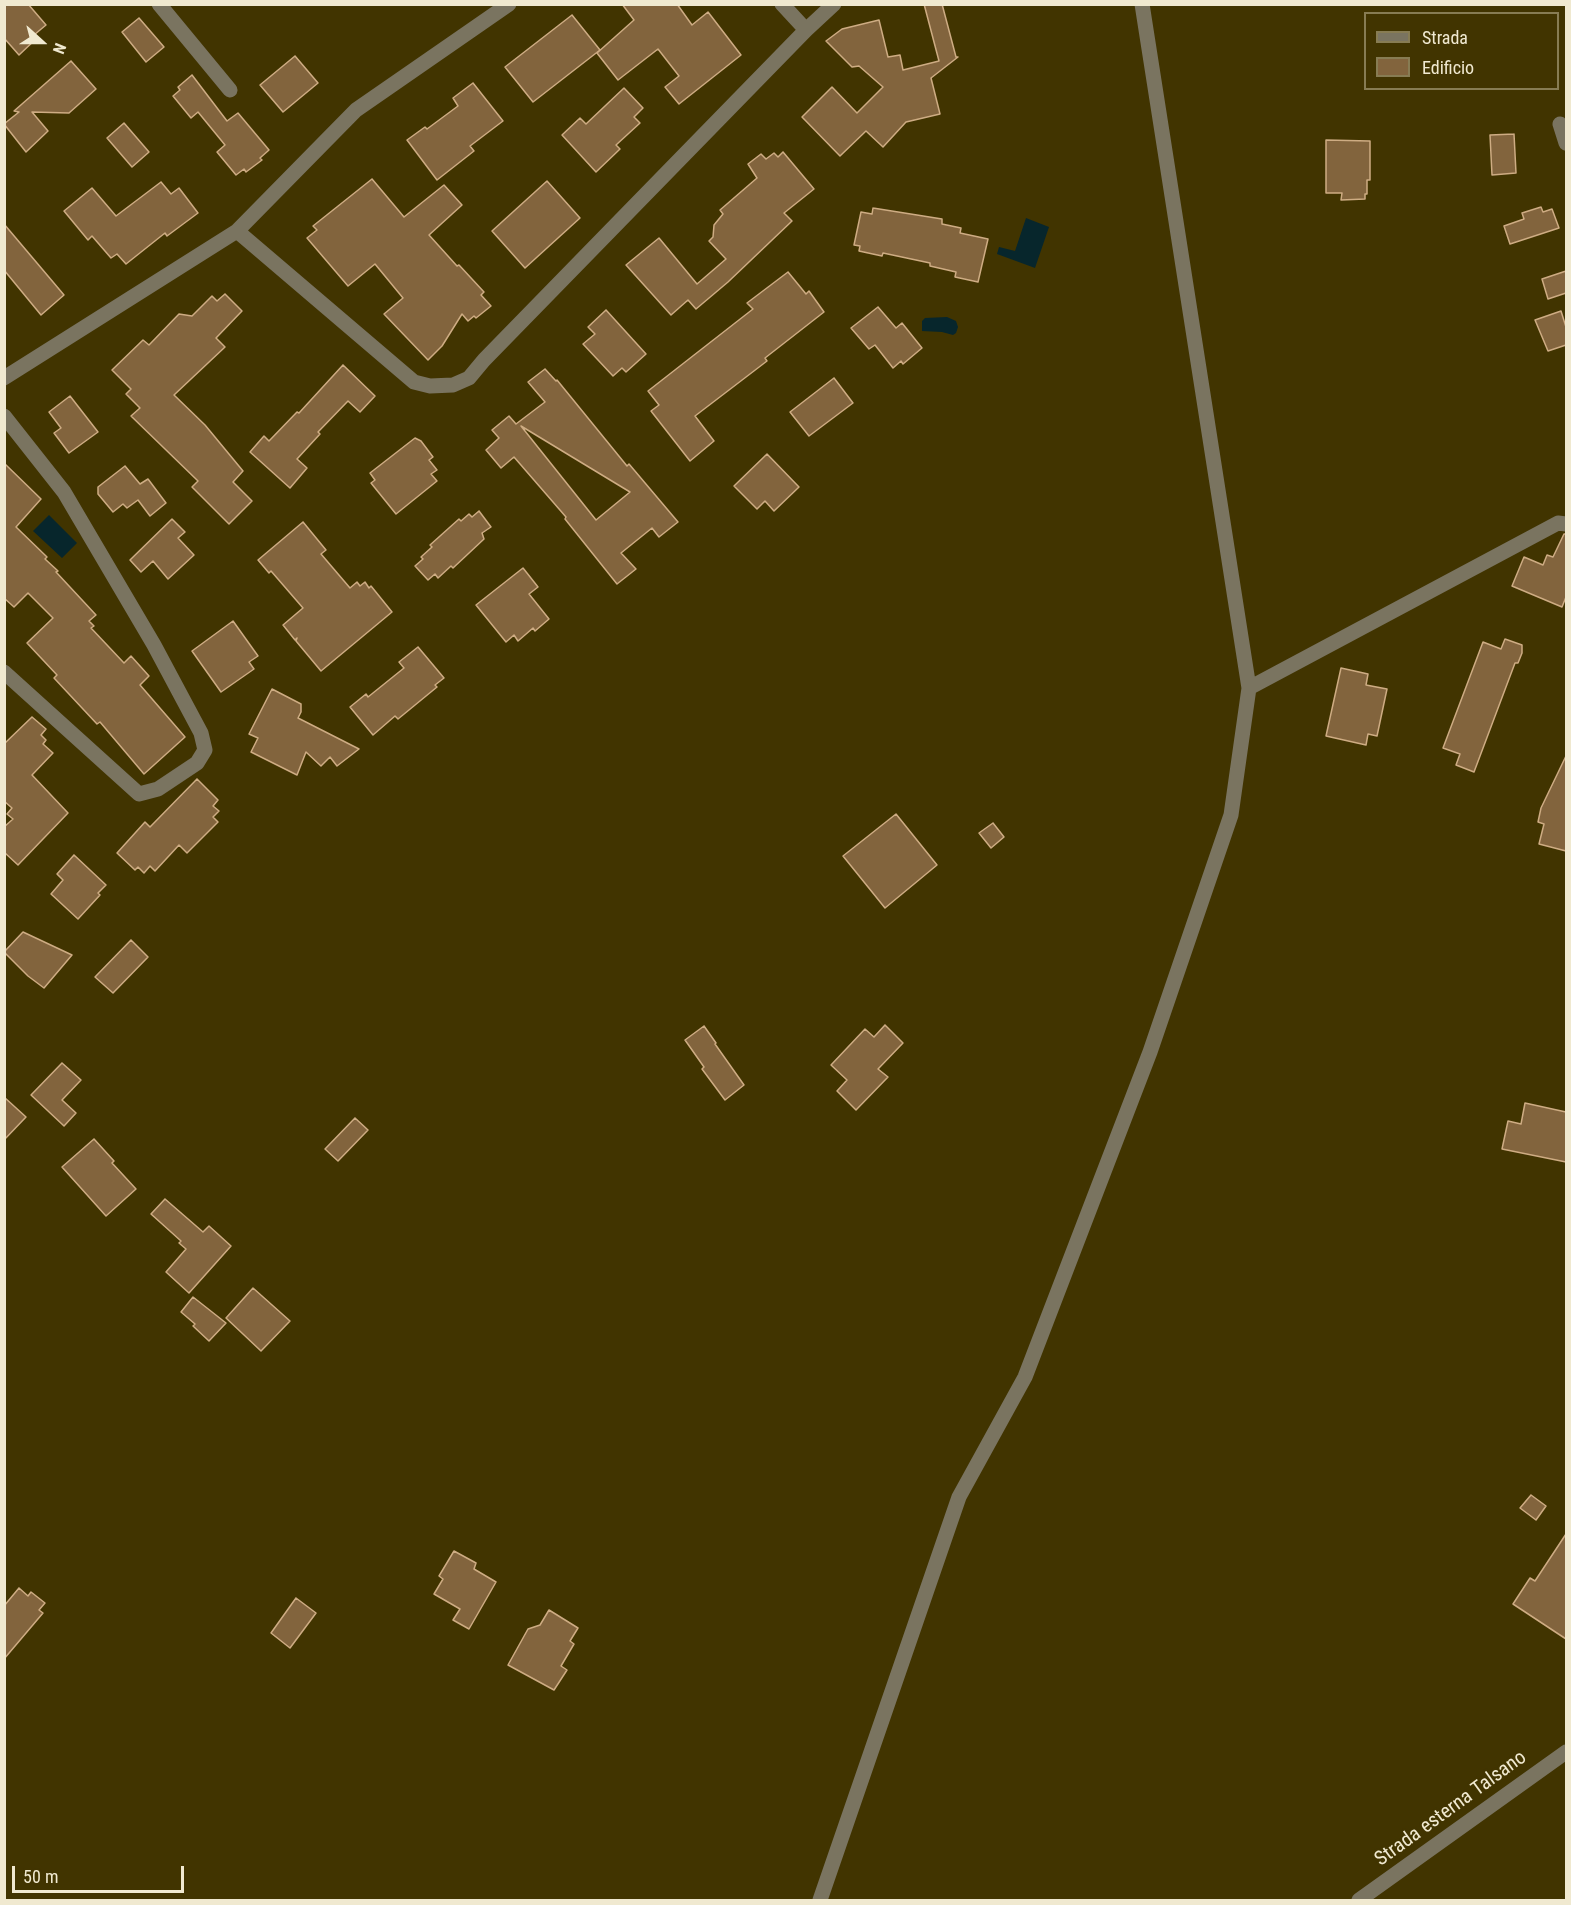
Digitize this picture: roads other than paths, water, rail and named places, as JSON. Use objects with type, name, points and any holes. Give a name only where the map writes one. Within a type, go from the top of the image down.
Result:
[{"type":"street","points":[[159,4],[230,90]]},
{"type":"street","points":[[4,378],[237,231],[356,110],[509,4]]},
{"type":"street","points":[[782,4],[806,30]]},
{"type":"street","points":[[237,231],[414,382],[430,386],[453,385],[470,378],[806,30],[834,4]]},
{"type":"street","points":[[820,1900],[959,1497],[1025,1377],[1150,1052],[1231,814],[1250,688],[1142,4]]},
{"type":"street","points":[[1560,123],[1566,143]]},
{"type":"street","points":[[4,416],[64,492],[154,645],[201,733],[205,750],[197,763],[158,789],[139,794],[4,672]]},
{"type":"street","points":[[1250,688],[1558,523],[1566,524]]},
{"type":"street","name":"Strada esterna Talsano","points":[[1359,1900],[1566,1752]]},
{"type":"water","points":[[1026,218],[1049,227],[1035,268],[997,254],[999,247],[1015,251]]},
{"type":"water","points":[[947,317],[956,321],[958,327],[953,335],[922,331],[922,321],[925,318]]},
{"type":"water","points":[[49,515],[77,543],[62,558],[33,531]]}]
